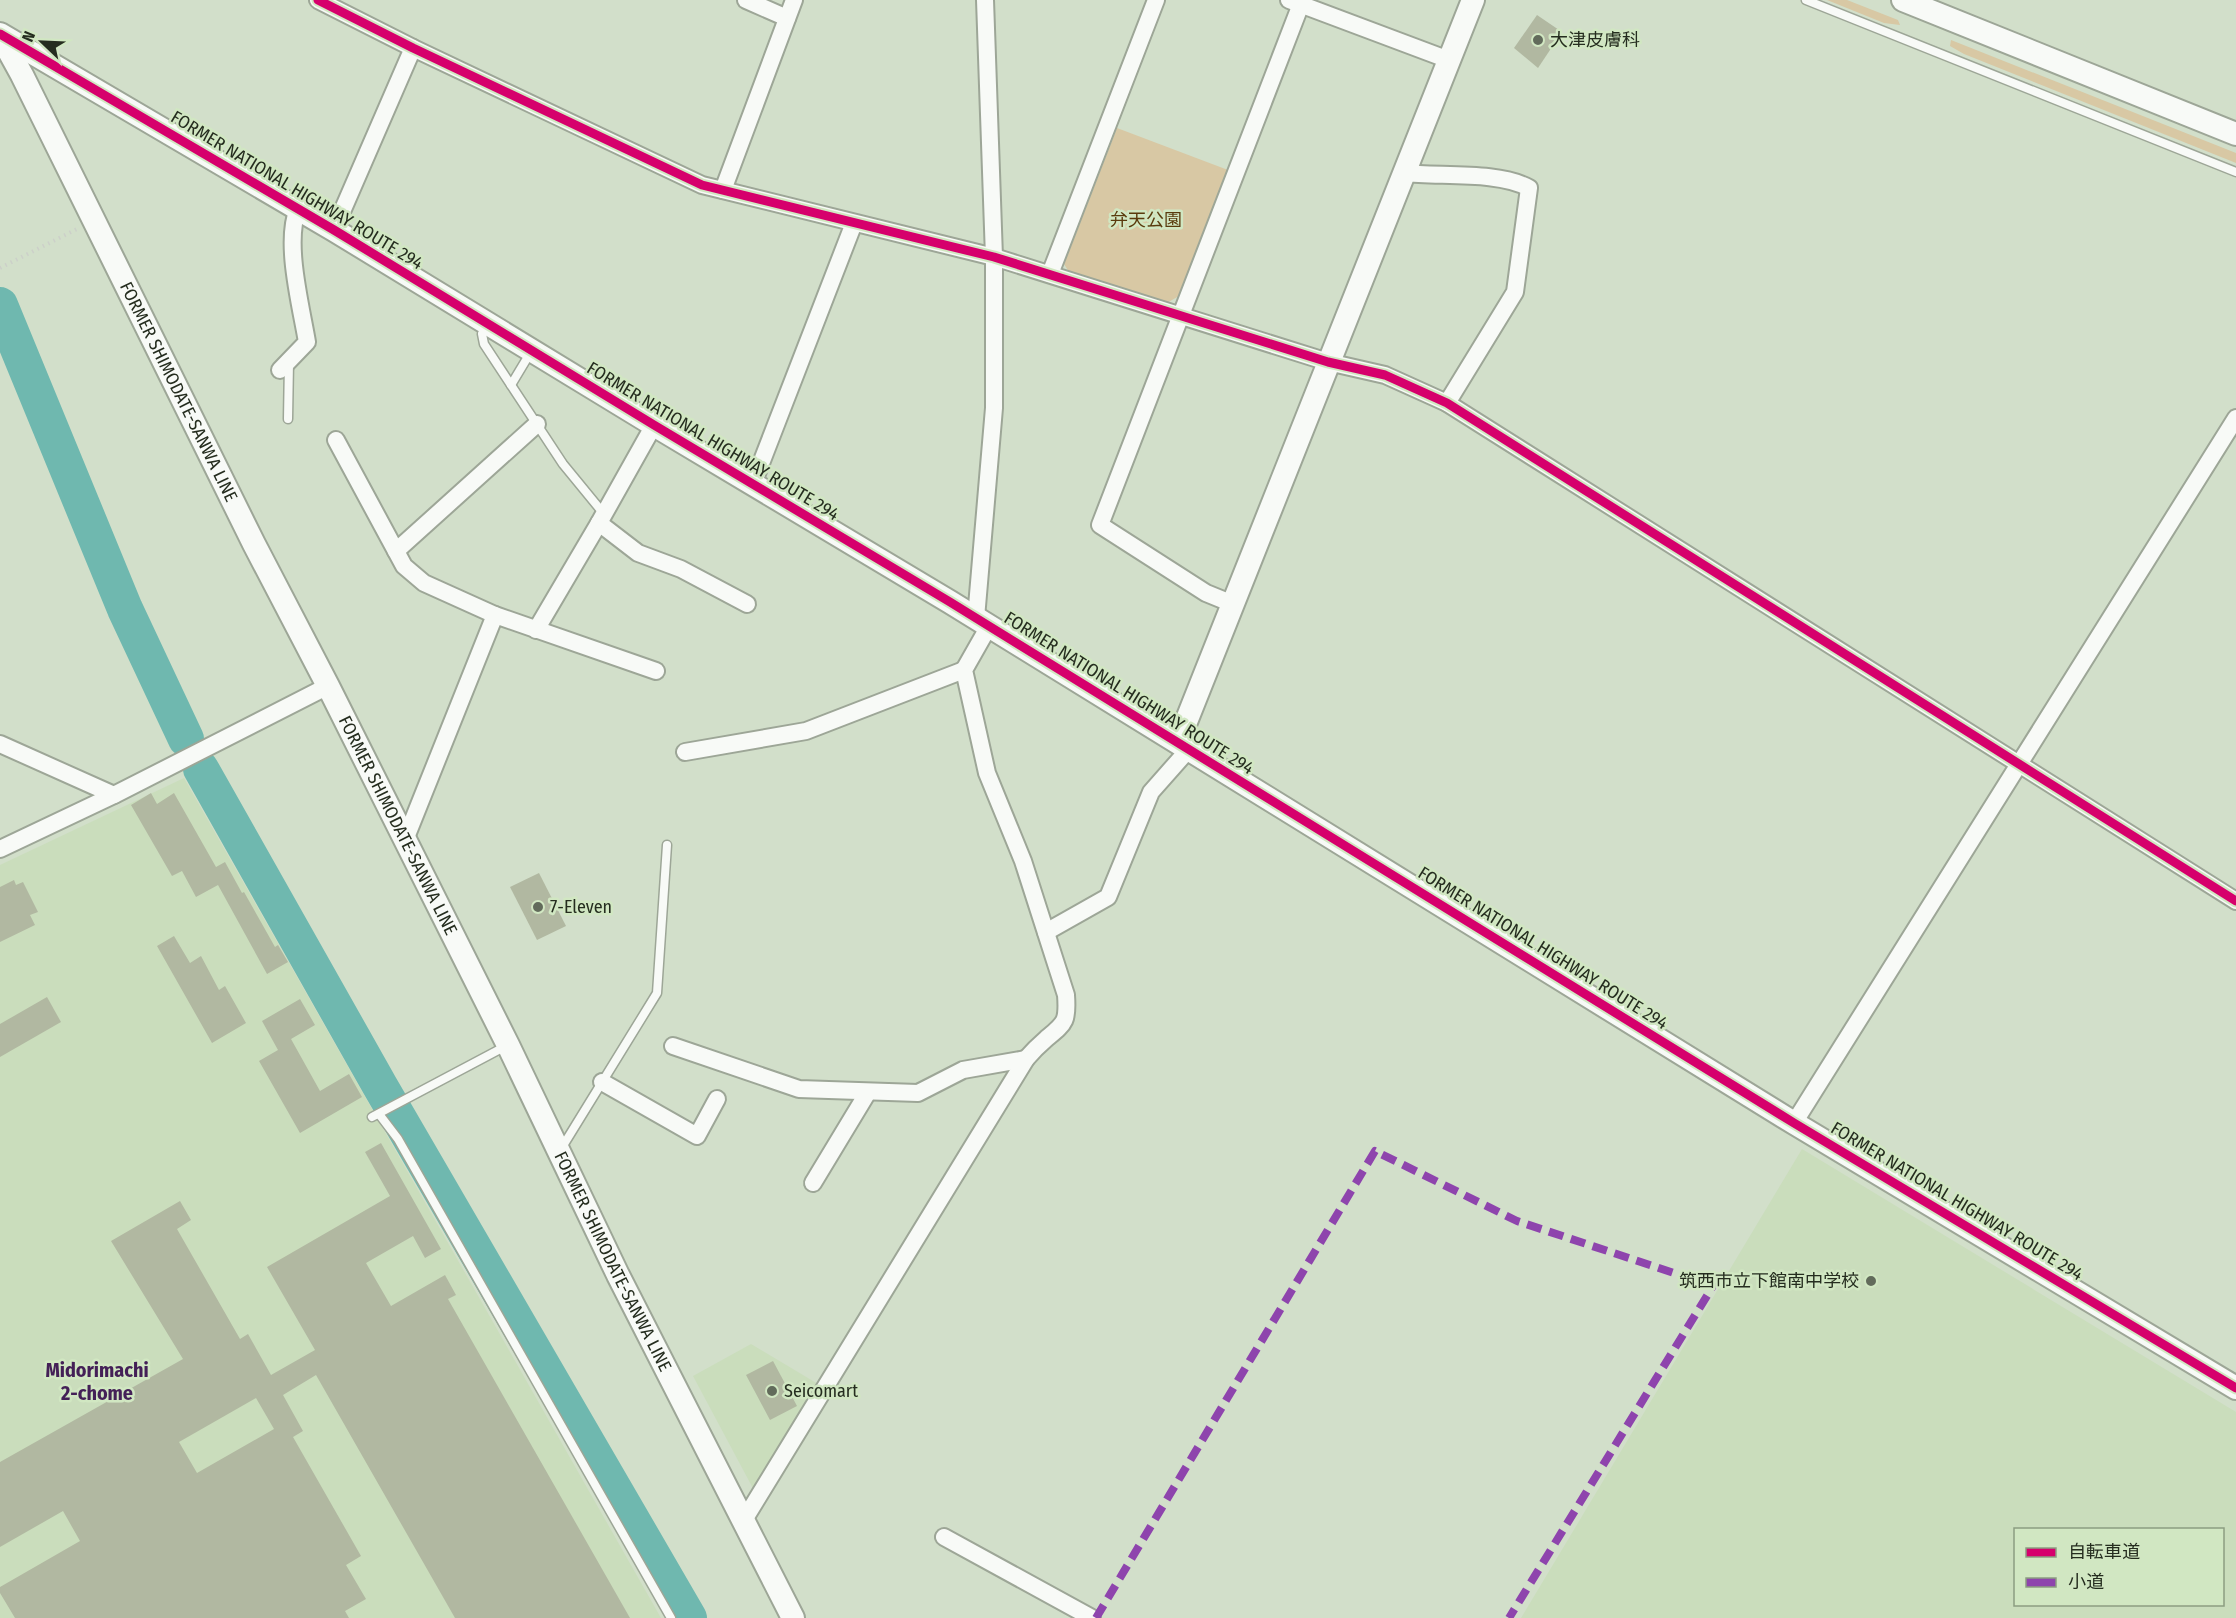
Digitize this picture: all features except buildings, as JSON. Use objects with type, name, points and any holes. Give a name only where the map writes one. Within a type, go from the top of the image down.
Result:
[{"type":"street","points":[[318,0],[335,4],[413,48],[702,184],[994,257],[1328,362],[1385,375],[1447,403],[2236,901]]},
{"type":"street","points":[[746,0],[787,18]]},
{"type":"street","points":[[723,190],[794,0]]},
{"type":"street","points":[[744,1520],[1026,1059],[1046,1039],[1061,1029],[1067,1010],[1066,995],[1023,861],[987,773],[964,670],[982,622],[994,408],[994,257],[985,0]]},
{"type":"street","points":[[1050,274],[1156,0]]},
{"type":"street","points":[[1046,932],[1108,897],[1151,792],[1184,745],[1233,604],[1473,0]]},
{"type":"street","points":[[1903,0],[2236,134]]},
{"type":"street","points":[[1233,604],[1206,593],[1100,525],[1295,2],[1449,60]]},
{"type":"street","name":"FORMER NATIONAL HIGHWAY ROUTE 294","points":[[0,34],[334,230],[982,622],[1794,1123],[2236,1388]]},
{"type":"street","name":"FORMER SHIMODATE-SANWA LINE","points":[[0,34],[27,84],[254,544],[508,1045],[618,1275],[793,1618]]},
{"type":"street","points":[[334,230],[413,48]]},
{"type":"street","points":[[1404,173],[1502,178],[1518,182],[1528,188],[1515,292],[1447,403]]},
{"type":"street","points":[[285,365],[307,342],[294,260],[294,219],[297,209]]},
{"type":"street","points":[[753,484],[854,223]]},
{"type":"street","points":[[1794,1123],[2236,418]]},
{"type":"street","points":[[396,551],[537,424]]},
{"type":"street","points":[[536,630],[602,519],[654,425]]},
{"type":"street","points":[[336,440],[404,566],[424,583],[495,615],[657,671]]},
{"type":"street","points":[[602,519],[638,553],[681,568],[747,604]]},
{"type":"street","points":[[405,840],[495,615]]},
{"type":"street","points":[[685,752],[806,731],[964,670]]},
{"type":"street","points":[[0,849],[114,795],[328,686]]},
{"type":"street","points":[[0,744],[114,795]]},
{"type":"street","points":[[673,1046],[799,1089],[868,1092],[918,1093],[963,1070],[1026,1059]]},
{"type":"street","points":[[602,1082],[697,1136],[717,1099]]},
{"type":"street","points":[[813,1183],[868,1092]]},
{"type":"street","points":[[944,1537],[1092,1618]]},
{"type":"lane","points":[[1806,0],[2236,172]]},
{"type":"lane","points":[[482,333],[484,344],[602,519]]},
{"type":"lane","points":[[511,385],[526,360]]},
{"type":"lane","points":[[285,365],[288,419]]},
{"type":"lane","points":[[560,1152],[657,993],[667,845]]},
{"type":"lane","points":[[508,1045],[379,1114],[404,1149],[671,1618]]},
{"type":"path","points":[[0,268],[77,230]]},
{"type":"shaded area","points":[[184,778],[661,1618],[0,1618],[0,865]]},
{"type":"shaded area","name":"筑西市立下館南中学校","points":[[1802,1149],[2236,1412],[2236,1618],[1521,1618]]},
{"type":"shaded area","points":[[751,1344],[818,1384],[756,1494],[693,1376]]},
{"type":"green space","points":[[1827,0],[1847,0],[1898,20],[1900,25],[1884,23]]},
{"type":"green space","points":[[1951,40],[2236,153],[2236,163],[1964,54],[1950,46]]},
{"type":"green space","name":"弁天公園","points":[[1117,128],[1228,170],[1179,296],[1165,304],[1074,280],[1064,264]]},
{"type":"waterway","points":[[0,305],[125,609],[186,739]]},
{"type":"waterway","points":[[201,769],[380,1086],[689,1618]]},
{"type":"marked path","points":[[1096,1618],[1375,1151],[1517,1221],[1713,1286],[1509,1618]]},
{"type":"cycle path","points":[[318,0],[413,48],[702,185],[994,257],[1328,362],[1385,375],[1447,403],[2236,901]]},
{"type":"cycle path","points":[[0,34],[334,230],[950,602],[1794,1123],[2236,1388]]},
{"type":"place","name":"大津皮膚科","points":[[1538,40]]},
{"type":"place","name":"7-Eleven","points":[[538,907]]},
{"type":"place","name":"筑西市立下館南中学校","points":[[1871,1281]]},
{"type":"place","name":"Seicomart","points":[[772,1391]]},
{"type":"district","name":"Midorimachi 2-chome","points":[[97,1382]]}]
